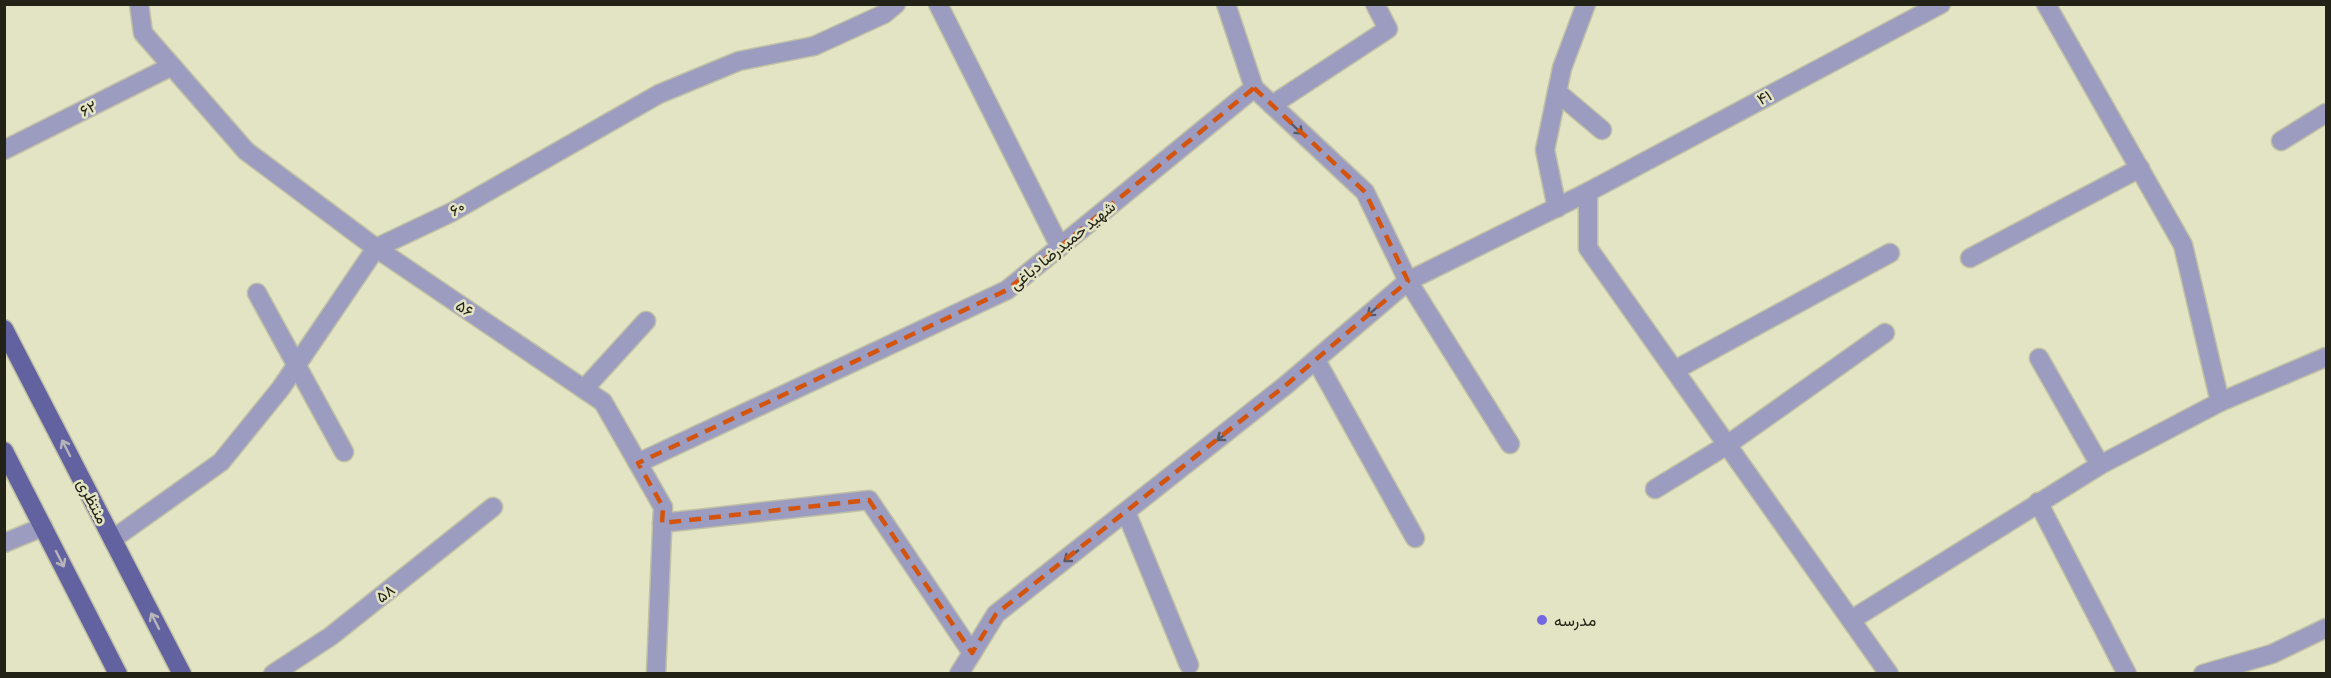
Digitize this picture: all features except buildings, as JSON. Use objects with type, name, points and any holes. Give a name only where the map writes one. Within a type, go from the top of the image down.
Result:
[{"type":"main road","name":"منتظری","points":[[4,329],[182,674]]},
{"type":"main road","points":[[4,451],[118,674]]},
{"type":"street","name":"۵۶","points":[[139,4],[143,33],[246,151],[376,248],[603,402],[663,507],[656,674]]},
{"type":"street","name":"۶۰","points":[[376,248],[452,212],[659,94],[739,61],[814,46],[884,14],[896,4]]},
{"type":"street","points":[[938,4],[1060,247]]},
{"type":"street","points":[[1226,4],[1254,88],[1365,192],[1408,281],[1510,444]]},
{"type":"street","points":[[1272,105],[1389,29],[1375,4]]},
{"type":"street","points":[[1557,208],[1545,150],[1562,68],[1586,4]]},
{"type":"street","name":"۴۱","points":[[959,674],[996,614],[1316,360],[1408,281],[1588,192],[1941,4]]},
{"type":"street","points":[[2046,4],[2184,245],[2220,402]]},
{"type":"street","name":"۶۲","points":[[4,150],[172,66]]},
{"type":"street","name":"شهید حمیدرضا دباغی","points":[[638,463],[1007,290],[1254,88]]},
{"type":"street","points":[[1557,93],[1602,130]]},
{"type":"street","points":[[2281,141],[2326,113]]},
{"type":"street","points":[[1970,258],[2140,168]]},
{"type":"street","points":[[1588,192],[1588,248],[1889,674]]},
{"type":"street","points":[[112,539],[221,462],[297,364],[376,248]]},
{"type":"street","points":[[1675,370],[1890,254]]},
{"type":"street","points":[[257,293],[344,452]]},
{"type":"street","points":[[584,389],[646,321]]},
{"type":"street","points":[[1655,489],[1727,445],[1885,333]]},
{"type":"street","points":[[1851,621],[2100,465],[2220,402],[2326,357]]},
{"type":"street","points":[[2039,358],[2100,465]]},
{"type":"street","points":[[1316,360],[1415,538]]},
{"type":"street","points":[[662,523],[869,500],[972,653]]},
{"type":"street","points":[[2038,502],[2127,674]]},
{"type":"street","name":"۵۸","points":[[273,674],[331,636],[493,507]]},
{"type":"street","points":[[1126,512],[1189,665]]},
{"type":"street","points":[[4,543],[43,526]]},
{"type":"street","points":[[2203,674],[2272,654],[2326,628]]},
{"type":"highlighted area","points":[[1254,88],[1365,192],[1408,281],[1286,385],[996,614],[972,653],[869,500],[662,523],[663,507],[638,463],[1007,290]]},
{"type":"place","name":"مدرسه","points":[[1542,620]]}]
